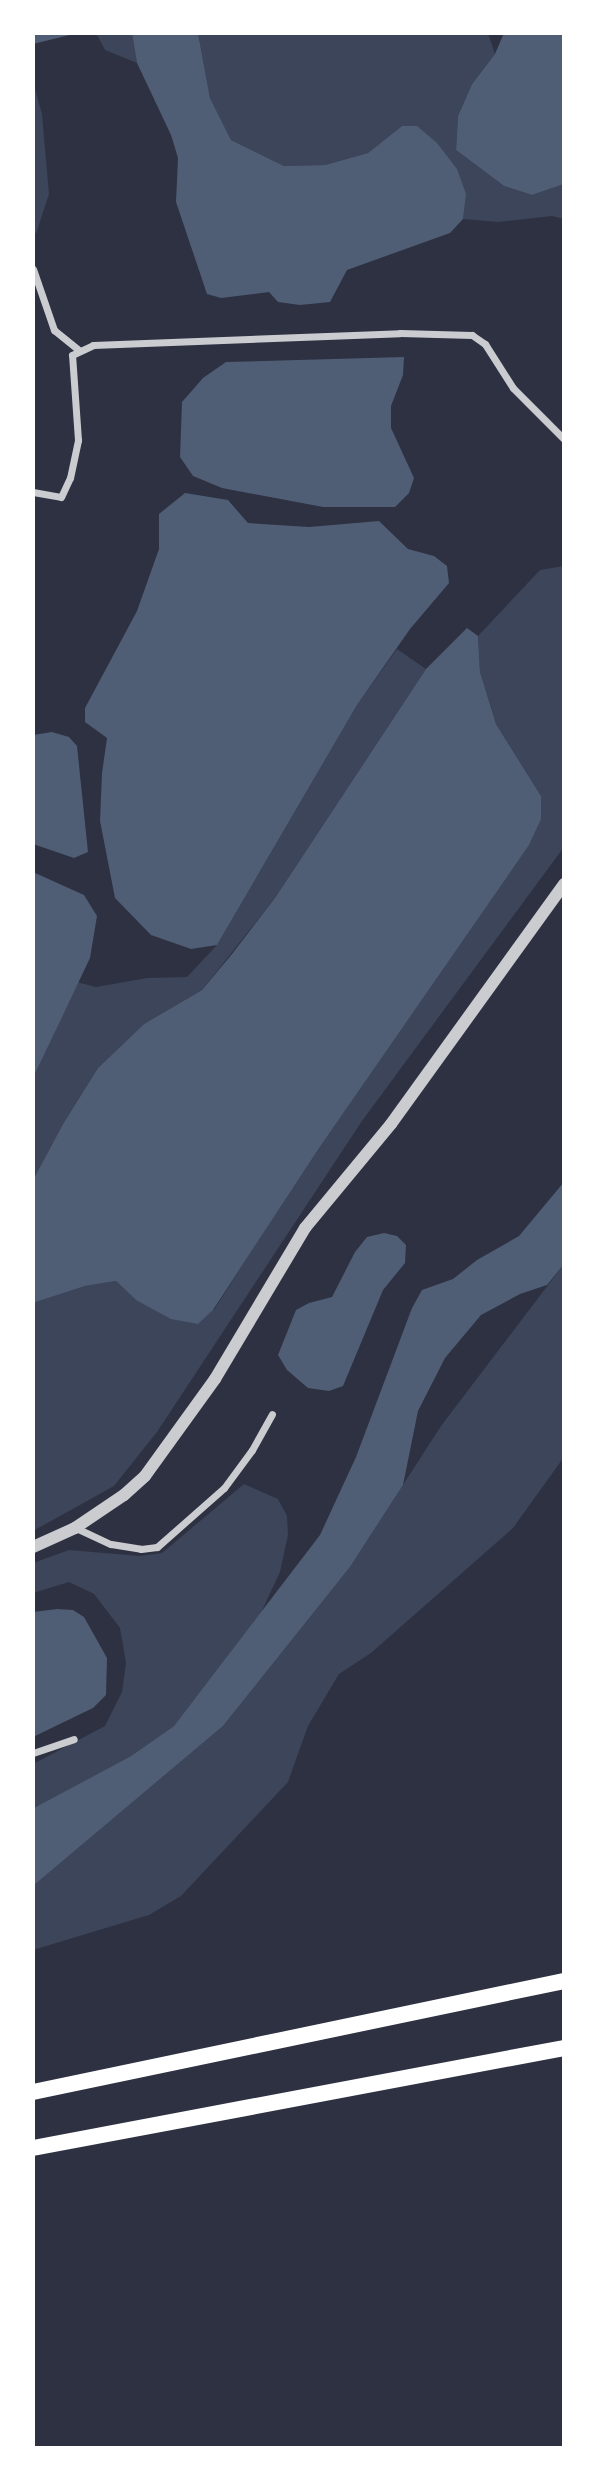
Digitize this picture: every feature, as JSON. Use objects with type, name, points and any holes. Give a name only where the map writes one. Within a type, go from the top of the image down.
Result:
[{"type":"main road","points":[[33,2092],[564,1980]]},
{"type":"main road","points":[[33,2148],[564,2048]]},
{"type":"street","points":[[33,269],[54,330],[80,351]]},
{"type":"street","points":[[33,492],[61,497],[70,478],[78,440],[72,355],[93,345],[400,333],[472,335],[485,344],[513,388],[564,439]]},
{"type":"street","points":[[33,1547],[75,1528],[124,1495],[145,1476],[215,1379],[305,1228],[391,1124],[564,884]]},
{"type":"street","points":[[75,1528],[111,1544],[141,1549],[157,1547],[224,1489],[252,1450],[272,1414]]},
{"type":"street","points":[[33,1753],[74,1739]]},
{"type":"shaded area","points":[[33,33],[78,33],[33,44]]},
{"type":"shaded area","points":[[96,33],[132,33],[137,63],[105,50]]},
{"type":"shaded area","points":[[132,33],[198,33],[210,98],[231,140],[284,166],[325,165],[368,153],[402,126],[417,126],[437,143],[457,169],[466,194],[463,219],[450,233],[347,270],[330,302],[300,305],[278,302],[269,292],[221,298],[207,294],[176,202],[178,158],[171,135],[137,63]]},
{"type":"shaded area","points":[[198,33],[488,33],[495,54],[472,84],[458,116],[456,150],[504,186],[532,195],[564,184],[564,219],[552,216],[498,222],[463,219],[465,194],[402,126],[368,153],[325,165],[284,166],[231,140],[210,98]]},
{"type":"shaded area","points":[[504,33],[564,33],[564,184],[532,195],[504,186],[456,150],[458,116],[472,84],[495,54]]},
{"type":"shaded area","points":[[33,82],[42,114],[49,194],[36,234],[33,227]]},
{"type":"shaded area","points":[[404,357],[403,375],[391,406],[391,428],[414,478],[409,493],[395,507],[323,507],[222,488],[193,476],[180,457],[182,402],[203,378],[226,362]]},
{"type":"shaded area","points":[[185,493],[228,500],[248,523],[309,527],[379,521],[408,549],[434,556],[447,566],[449,583],[410,629],[357,705],[217,945],[191,949],[151,935],[115,898],[100,821],[107,738],[85,722],[85,708],[137,611],[159,549],[159,514]]},
{"type":"shaded area","points":[[564,566],[564,847],[362,1121],[157,1432],[114,1486],[33,1531],[33,1303],[85,1286],[116,1281],[136,1300],[214,1310],[541,796],[496,724],[480,672],[478,636],[540,570]]},
{"type":"shaded area","points":[[467,628],[478,636],[480,672],[496,724],[541,796],[541,819],[529,845],[319,1148],[213,1310],[198,1324],[171,1319],[136,1300],[116,1281],[85,1286],[33,1303],[33,1180],[63,1124],[98,1068],[144,1024],[202,990],[275,898],[426,669]]},
{"type":"shaded area","points":[[397,649],[426,669],[275,898],[202,990],[144,1024],[98,1068],[63,1124],[33,1180],[33,1078],[77,982],[96,987],[147,978],[187,977],[217,945],[357,705]]},
{"type":"shaded area","points":[[52,732],[69,737],[77,746],[88,852],[74,858],[33,844],[33,735]]},
{"type":"shaded area","points":[[33,872],[84,895],[97,916],[90,958],[33,1078]]},
{"type":"shaded area","points":[[564,1182],[564,1264],[547,1285],[520,1294],[481,1315],[445,1358],[418,1411],[403,1485],[350,1567],[223,1726],[33,1886],[34,1808],[131,1756],[174,1726],[320,1535],[356,1457],[412,1308],[422,1290],[453,1279],[477,1260],[519,1236]]},
{"type":"shaded area","points":[[384,1233],[397,1236],[406,1245],[405,1263],[383,1290],[343,1386],[329,1391],[308,1388],[287,1370],[278,1355],[296,1310],[309,1303],[332,1297],[355,1252],[367,1237]]},
{"type":"shaded area","points":[[564,1264],[564,1457],[513,1528],[371,1653],[339,1674],[308,1726],[288,1782],[181,1896],[149,1915],[33,1950],[33,1886],[223,1726],[350,1567],[441,1426]]},
{"type":"shaded area","points":[[244,1484],[278,1499],[287,1516],[288,1535],[280,1572],[258,1619],[174,1726],[131,1756],[33,1809],[33,1764],[105,1726],[122,1692],[126,1663],[120,1628],[94,1594],[69,1582],[33,1593],[33,1563],[69,1550],[140,1556],[162,1553]]},
{"type":"shaded area","points":[[73,1610],[84,1617],[107,1658],[106,1695],[93,1708],[33,1737],[33,1612]]}]
